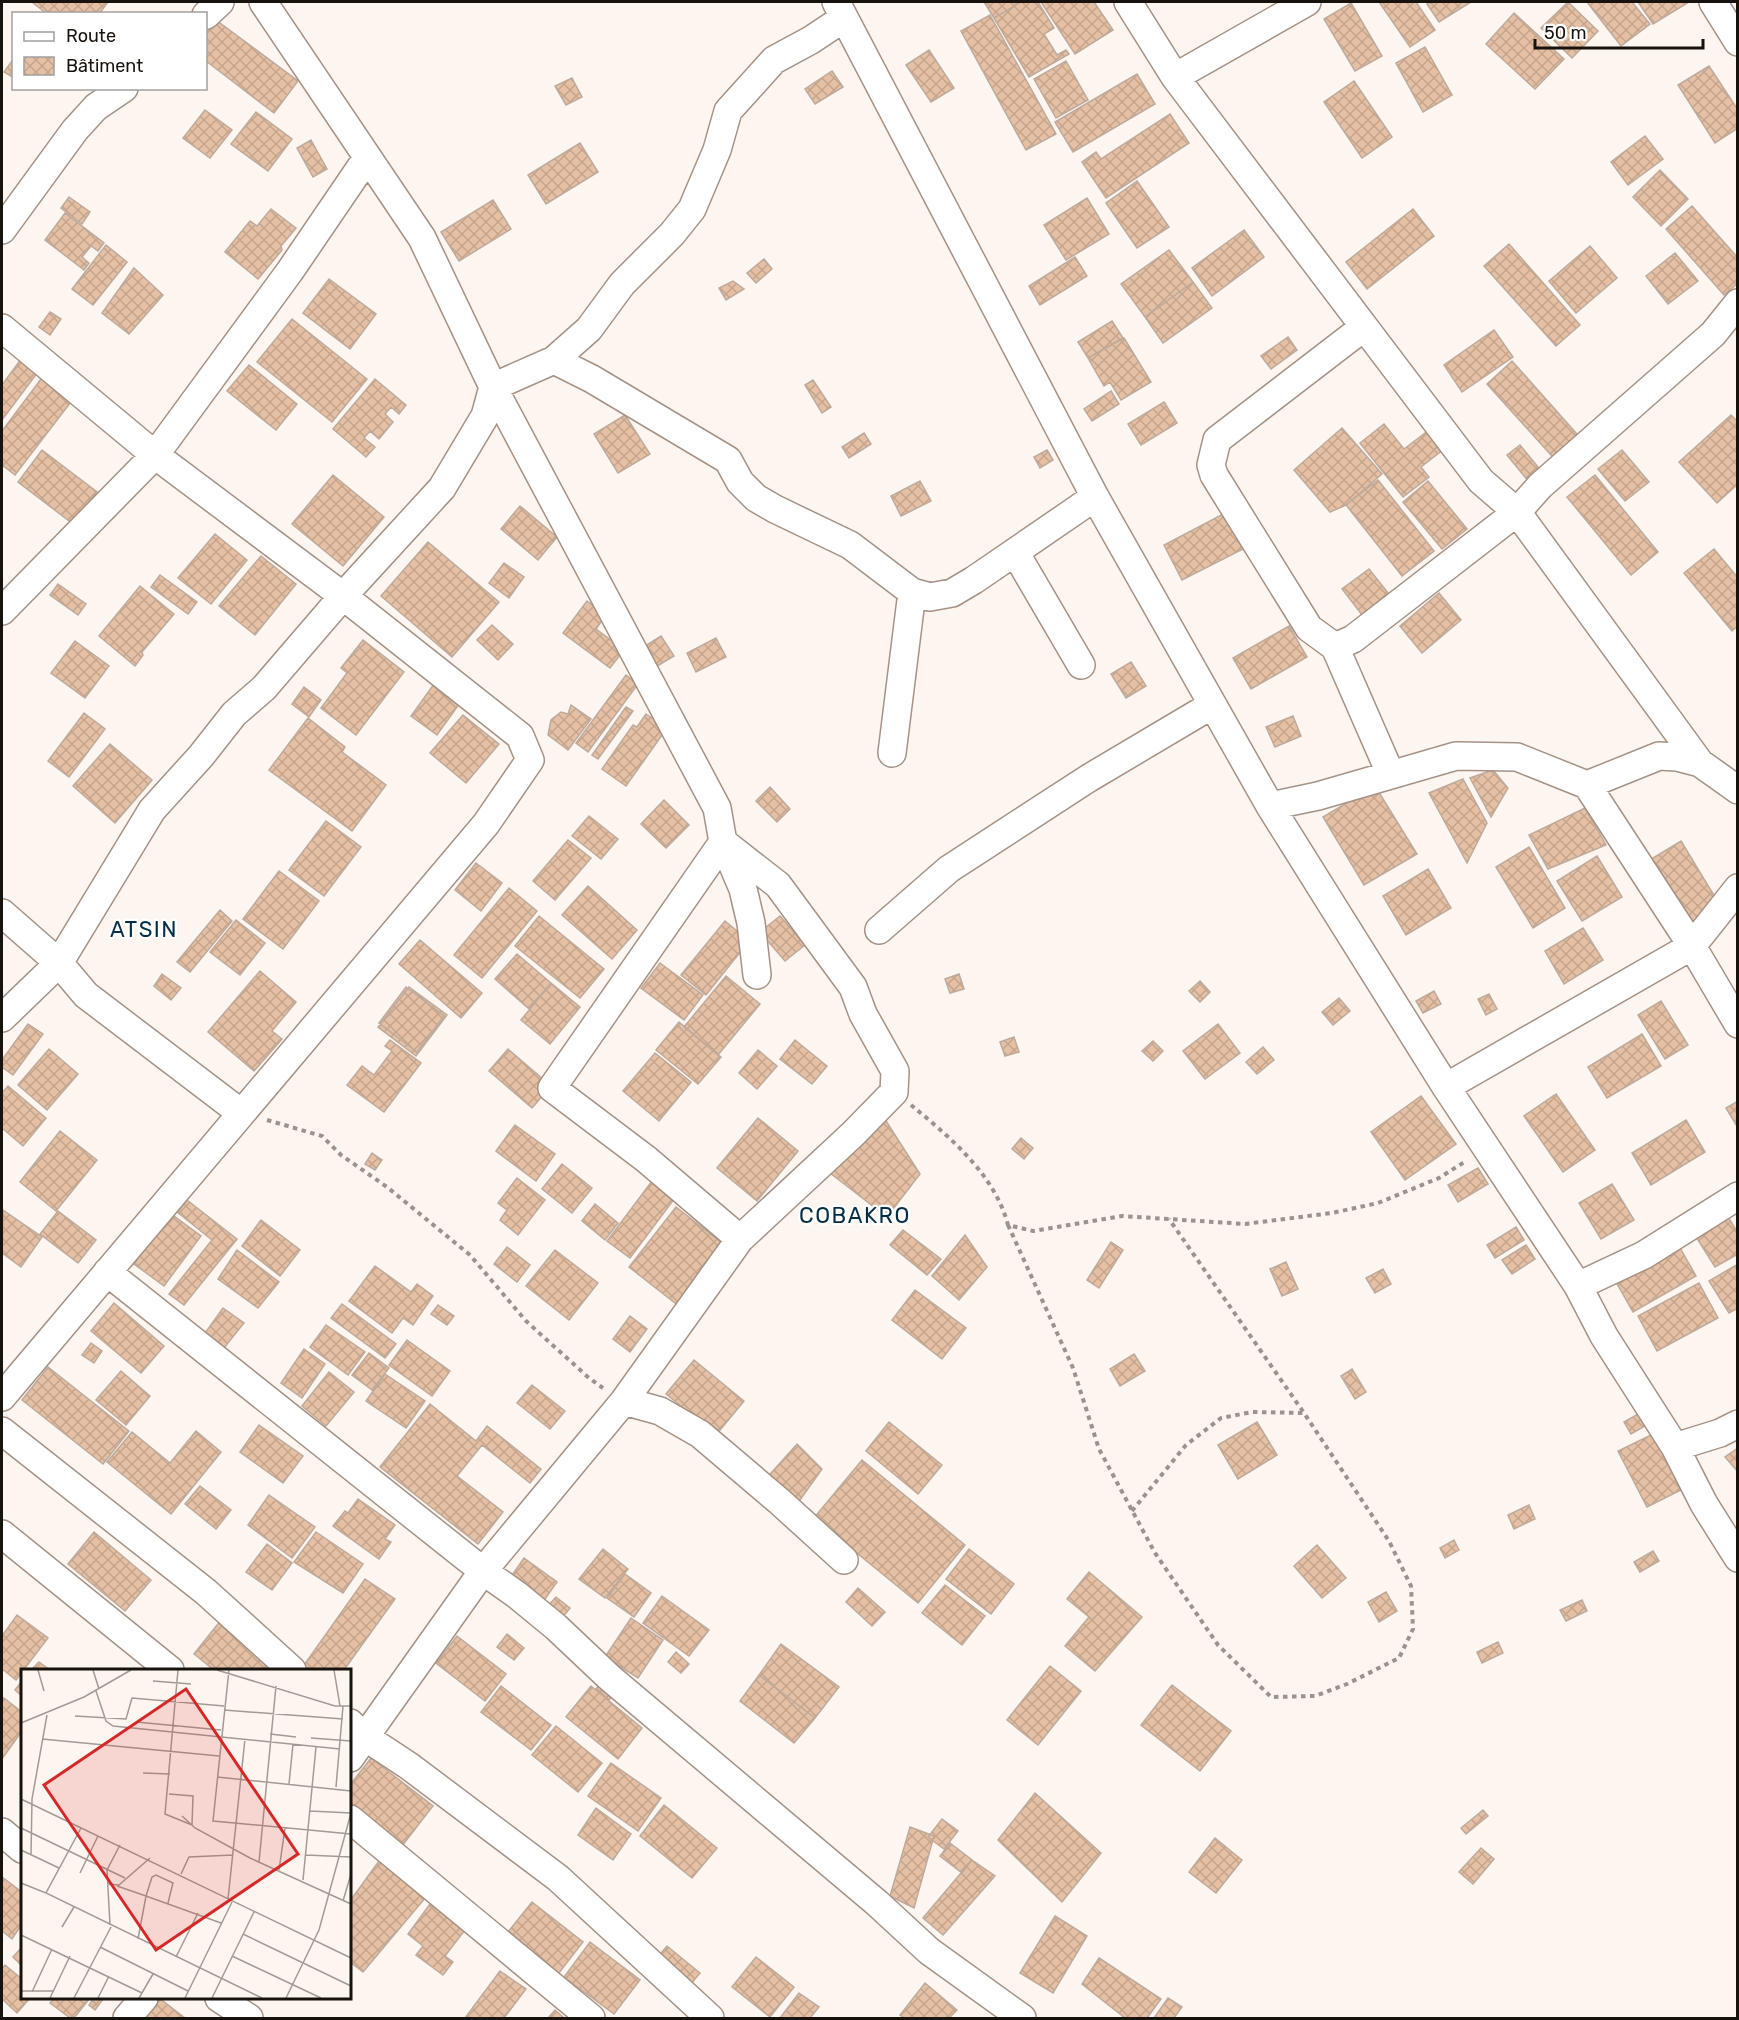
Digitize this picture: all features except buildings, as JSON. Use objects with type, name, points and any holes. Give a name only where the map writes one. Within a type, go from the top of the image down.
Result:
[{"type":"street","points":[[207,14],[220,2]]},
{"type":"street","points":[[263,2],[422,238],[493,387],[717,808],[723,842],[743,889],[751,923],[757,975]]},
{"type":"street","points":[[1128,2],[1175,77],[1481,481],[1517,512],[1700,763],[1737,790]]},
{"type":"street","points":[[1175,77],[1307,2]]},
{"type":"street","points":[[1713,2],[1737,42]]},
{"type":"street","points":[[2,1018],[59,963],[152,810],[201,756],[234,714],[264,688],[343,596],[442,488],[484,416],[493,387],[554,360],[589,329],[622,284],[672,234],[692,209],[717,150],[728,111],[774,60],[811,40],[840,10],[1095,497],[1270,806],[1446,1087],[1578,1286],[1604,1336],[1675,1447],[1704,1504],[1737,1558]]},
{"type":"street","points":[[2,230],[75,130],[96,106],[121,90]]},
{"type":"street","points":[[2,611],[154,455],[290,271],[368,158]]},
{"type":"street","points":[[1335,647],[1353,639],[1517,512],[1540,486],[1713,333],[1737,303]]},
{"type":"street","points":[[1364,327],[1217,440],[1211,465],[1214,475],[1309,628],[1335,647],[1391,775]]},
{"type":"street","points":[[2,328],[154,455],[343,596],[520,736],[530,760],[486,824],[2,1397]]},
{"type":"street","points":[[554,360],[592,379],[728,460],[740,482],[756,498],[850,545],[912,592],[930,597],[952,593],[1095,497]]},
{"type":"street","points":[[1015,552],[1082,665]]},
{"type":"street","points":[[892,753],[912,592]]},
{"type":"street","points":[[879,930],[949,869],[1089,778],[1212,705]]},
{"type":"street","points":[[1270,806],[1318,796],[1455,756],[1517,757],[1587,785],[1692,946],[1737,1024]]},
{"type":"street","points":[[1587,785],[1659,756],[1677,757],[1700,763]]},
{"type":"street","points":[[710,2019],[558,1878],[409,1766],[355,1740],[483,1571],[624,1401],[740,1239],[853,1134],[894,1092],[894,1071],[864,1014],[853,987],[778,885],[723,842]]},
{"type":"street","points":[[723,842],[552,1088],[646,1159],[740,1239]]},
{"type":"street","points":[[1446,1087],[1692,946],[1737,888]]},
{"type":"street","points":[[2,913],[59,963],[86,996],[241,1113]]},
{"type":"street","points":[[1578,1286],[1644,1255],[1737,1196]]},
{"type":"street","points":[[107,1272],[483,1571],[517,1595],[556,1627],[610,1678],[868,1896],[929,1951],[1023,2019]]},
{"type":"street","points":[[624,1401],[660,1411],[700,1434],[844,1560]]},
{"type":"street","points":[[1675,1447],[1737,1424]]},
{"type":"street","points":[[2,1431],[206,1592],[290,1669]]},
{"type":"street","points":[[2,1534],[168,1669]]},
{"type":"street","points":[[351,1820],[591,2019]]},
{"type":"street","points":[[2,1832],[21,1847]]},
{"type":"street","points":[[127,2019],[143,1999]]},
{"type":"street","points":[[220,1999],[249,2019]]},
{"type":"path","points":[[894,1092],[937,1126],[976,1166],[1003,1205],[1008,1225],[1074,1368],[1099,1449],[1155,1553],[1218,1645],[1271,1697],[1315,1696],[1347,1684],[1399,1658],[1413,1629],[1411,1586],[1389,1541],[1304,1413],[1169,1219]]},
{"type":"path","points":[[241,1113],[322,1136],[341,1155],[387,1187],[470,1255],[526,1321],[589,1378],[624,1401]]},
{"type":"path","points":[[1008,1225],[1033,1231],[1122,1216],[1245,1224],[1332,1213],[1378,1203],[1439,1178],[1486,1147]]},
{"type":"path","points":[[1132,1511],[1186,1445],[1221,1418],[1252,1413],[1304,1413]]},
{"type":"district","name":"ATSIN","points":[[144,929]]},
{"type":"district","name":"COBAKRO","points":[[855,1215]]}]
